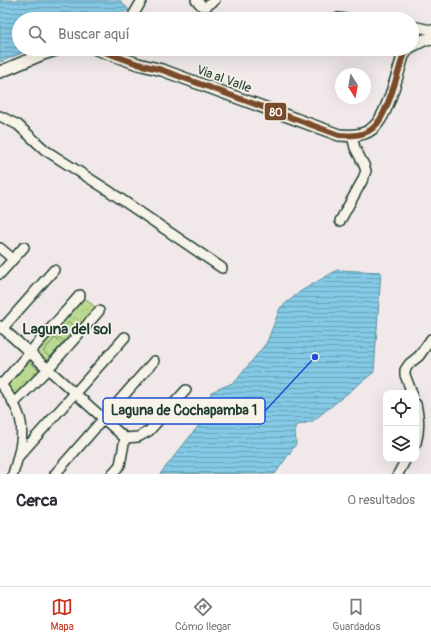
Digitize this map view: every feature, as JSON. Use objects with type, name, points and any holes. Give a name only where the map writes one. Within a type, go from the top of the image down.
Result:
[{"type":"main road","points":[[419,42],[431,39]]},
{"type":"main road","points":[[0,72],[38,56]]},
{"type":"main road","name":"Via al Valle","points":[[124,56],[339,135],[352,136],[364,133],[375,127],[383,115],[403,56]]},
{"type":"street","points":[[135,12],[142,0]]},
{"type":"street","points":[[196,0],[202,6],[207,6],[215,0]]},
{"type":"street","points":[[419,27],[431,30]]},
{"type":"street","points":[[0,116],[18,125],[45,150],[94,181],[222,268]]},
{"type":"street","points":[[340,221],[366,171],[355,148],[352,136]]},
{"type":"street","points":[[0,274],[24,247]]},
{"type":"street","points":[[0,248],[13,259]]},
{"type":"street","points":[[54,270],[1,327],[125,438],[138,437],[149,431],[186,390]]},
{"type":"street","points":[[13,474],[18,457],[22,426],[14,403],[1,384],[80,295]]},
{"type":"street","points":[[14,403],[48,369],[99,311]]},
{"type":"street","points":[[18,457],[125,337]]},
{"type":"street","points":[[411,390],[405,375],[405,370],[409,364],[419,356],[431,339]]},
{"type":"street","points":[[54,474],[154,361]]},
{"type":"street","points":[[112,474],[120,465],[125,438]]},
{"type":"street","points":[[398,474],[404,462]]},
{"type":"green space","points":[[84,297],[96,308],[48,363],[36,352]]},
{"type":"green space","points":[[69,322],[76,329],[64,342],[57,335]]},
{"type":"green space","points":[[55,338],[62,344],[50,357],[43,351]]},
{"type":"green space","points":[[28,361],[39,370],[15,395],[7,384]]},
{"type":"water","points":[[0,0],[120,0],[129,10],[124,12],[12,12],[12,56],[14,56],[0,62]]},
{"type":"water","points":[[337,270],[381,272],[374,372],[313,421],[295,426],[296,444],[275,474],[160,474],[207,415],[211,392],[235,382],[267,342],[280,308],[301,291]]},
{"type":"transit line","name":"80","points":[[116,56],[162,70],[339,135],[363,134],[375,126],[388,104],[403,56]]},
{"type":"place","name":"Laguna de Cochapamba 1","points":[[315,357]]},
{"type":"district","name":"Laguna del sol","points":[[67,329]]}]
